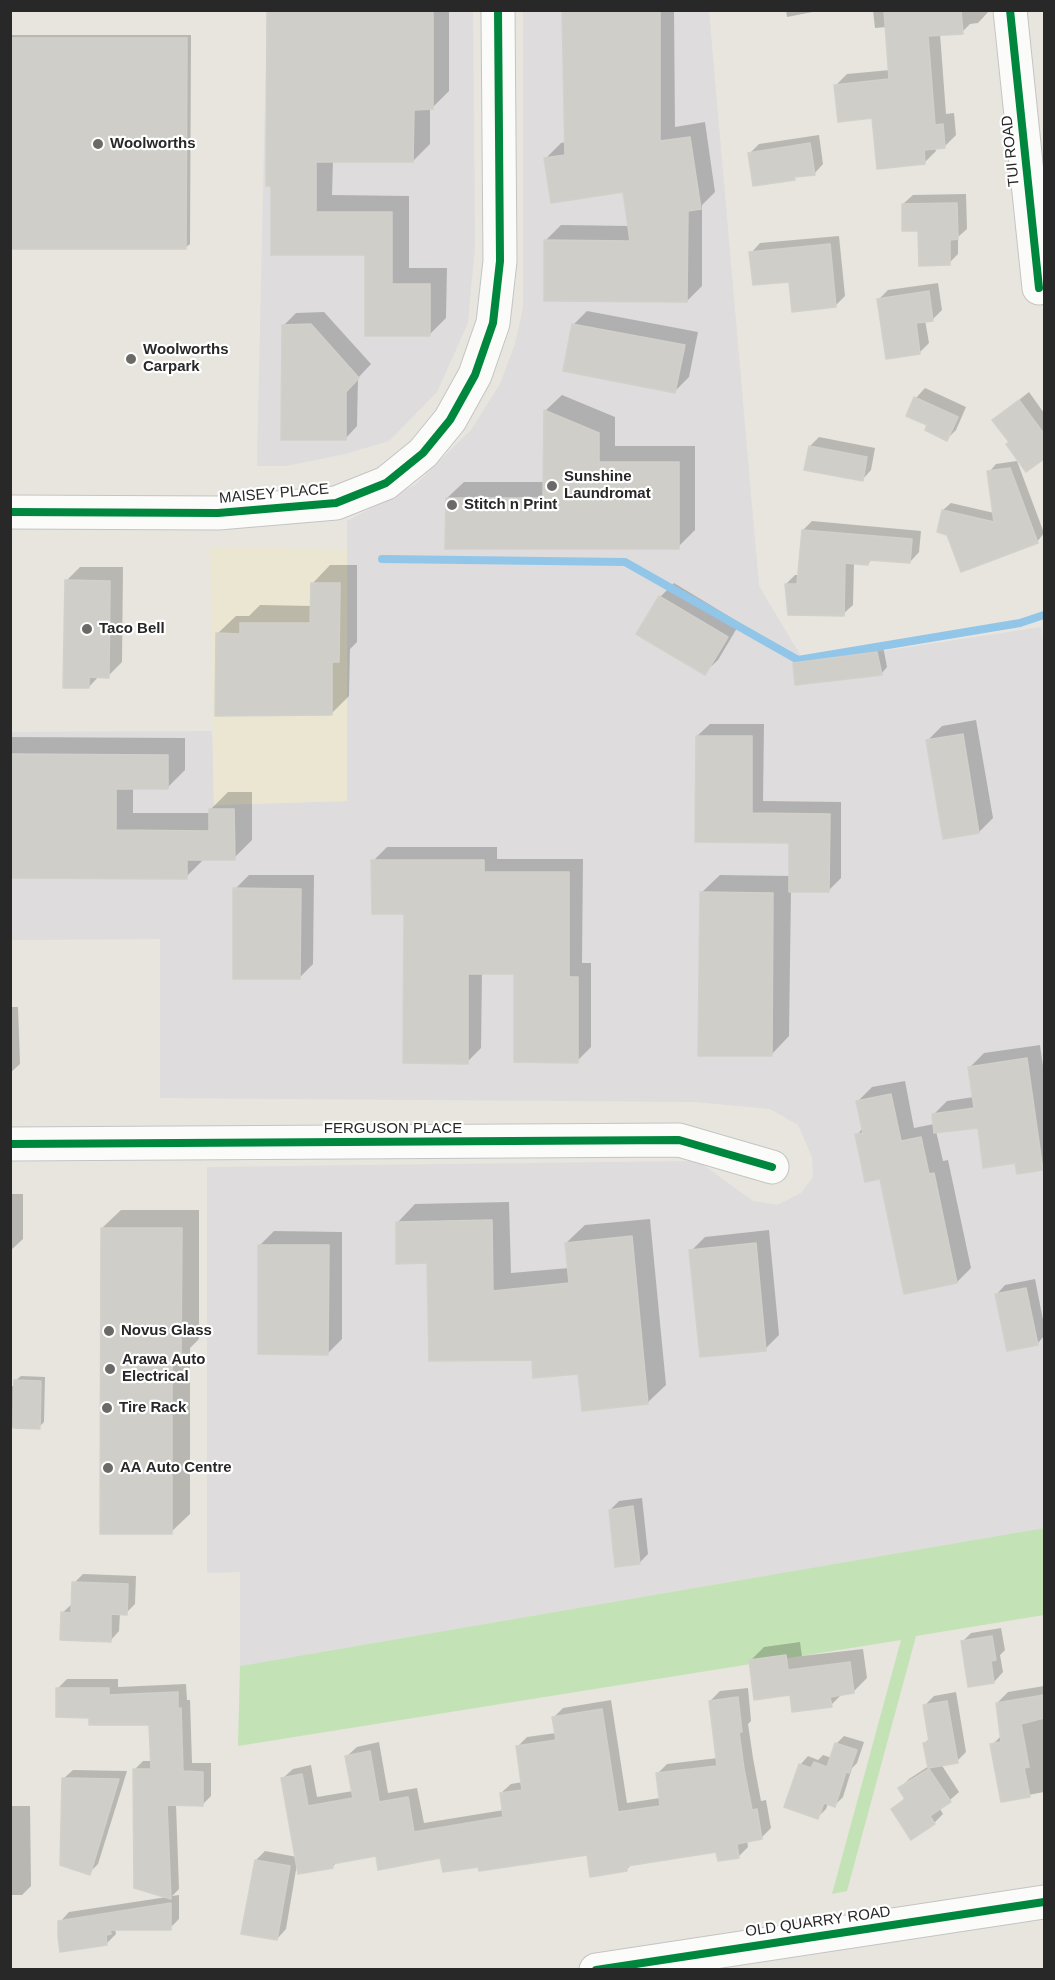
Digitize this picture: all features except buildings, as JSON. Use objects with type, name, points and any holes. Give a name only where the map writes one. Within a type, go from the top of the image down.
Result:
[{"type":"street","name":"MAISEY PLACE","points":[[10,512],[218,513],[336,503],[386,483],[423,453],[450,420],[475,375],[493,323],[500,261],[498,10]]},
{"type":"street","name":"TUI ROAD","points":[[1010,10],[1039,288]]},
{"type":"street","name":"FERGUSON PLACE","points":[[10,1144],[679,1140],[772,1167]]},
{"type":"street","name":"OLD QUARRY ROAD","points":[[596,1970],[1044,1902]]},
{"type":"shaded area","points":[[10,11],[267,11],[11,12]]},
{"type":"shaded area","points":[[267,11],[473,11],[475,245],[468,323],[437,392],[389,441],[345,454],[286,466],[257,466]]},
{"type":"shaded area","points":[[523,11],[709,11],[759,586],[805,663],[1041,627],[1044,650],[1044,1528],[240,1666],[240,1572],[207,1573],[207,1167],[698,1161],[753,1201],[777,1205],[801,1193],[813,1177],[812,1157],[798,1125],[770,1109],[696,1102],[160,1098],[160,939],[11,940],[10,732],[212,731],[214,805],[347,801],[347,521],[415,485],[471,430],[500,384],[515,344],[523,308]]},
{"type":"shaded area","points":[[210,547],[347,549],[347,801],[214,805]]},
{"type":"green space","points":[[1044,1528],[1044,1615],[916,1636],[847,1891],[832,1894],[901,1640],[238,1746],[240,1666]]},
{"type":"waterway","points":[[382,559],[625,562],[798,660],[1020,623],[1044,615]]},
{"type":"cycle path","points":[[10,512],[218,513],[336,503],[386,483],[423,453],[450,420],[475,375],[493,323],[500,261],[498,10]]},
{"type":"cycle path","points":[[1010,10],[1039,288]]},
{"type":"cycle path","points":[[10,1144],[679,1140],[772,1167]]},
{"type":"cycle path","points":[[596,1970],[1044,1902]]},
{"type":"place","name":"Woolworths","points":[[98,144]]},
{"type":"place","name":"Woolworths Carpark","points":[[131,359]]},
{"type":"place","name":"Sunshine Laundromat","points":[[552,486]]},
{"type":"place","name":"Stitch n Print","points":[[452,505]]},
{"type":"place","name":"Taco Bell","points":[[87,629]]},
{"type":"place","name":"Novus Glass","points":[[109,1331]]},
{"type":"place","name":"Arawa Auto Electrical","points":[[110,1369]]},
{"type":"place","name":"Tire Rack","points":[[107,1408]]},
{"type":"place","name":"AA Auto Centre","points":[[108,1468]]}]
